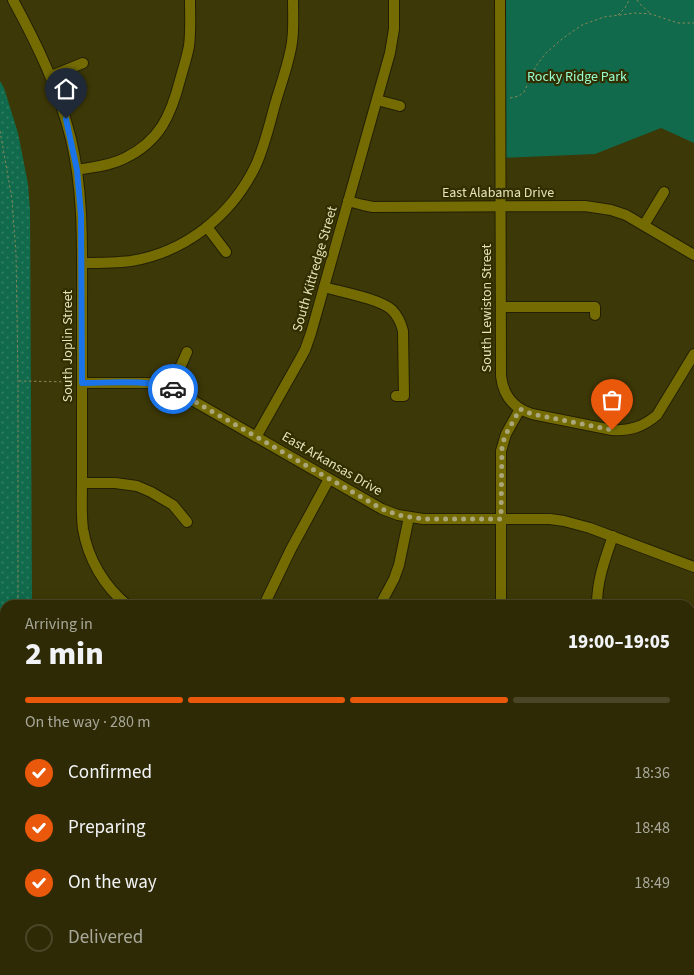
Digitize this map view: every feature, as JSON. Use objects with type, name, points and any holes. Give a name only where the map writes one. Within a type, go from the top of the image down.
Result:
[{"type":"street","name":"South Joplin Street","points":[[13,0],[51,76],[66,119],[77,170],[81,215],[82,263],[83,529],[95,565],[105,582],[121,600]]},
{"type":"street","points":[[77,170],[112,164],[125,158],[148,143],[166,121],[175,99],[189,47],[190,0]]},
{"type":"street","points":[[82,263],[113,263],[148,257],[180,245],[207,228],[239,194],[252,173],[263,148],[291,48],[293,0]]},
{"type":"street","name":"South Kittredge Street","points":[[256,437],[305,350],[311,333],[392,41],[394,0]]},
{"type":"street","name":"South Lewiston Street","points":[[500,0],[501,376],[502,386],[510,402],[520,409]]},
{"type":"street","points":[[51,76],[83,63]]},
{"type":"street","points":[[376,100],[400,106]]},
{"type":"street","points":[[644,225],[664,192]]},
{"type":"street","name":"East Alabama Drive","points":[[348,201],[373,207],[585,206],[600,208],[626,215],[694,255]]},
{"type":"street","points":[[207,228],[226,252]]},
{"type":"street","points":[[324,287],[376,301],[399,313],[403,331],[404,396],[396,396]]},
{"type":"street","points":[[500,307],[595,307],[595,315]]},
{"type":"street","points":[[171,388],[186,352]]},
{"type":"street","points":[[501,600],[502,445],[520,409],[532,414],[612,430],[643,430],[663,407],[694,354]]},
{"type":"street","name":"East Arkansas Drive","points":[[82,383],[149,383],[171,388],[382,509],[409,518],[564,520],[614,536],[694,567]]},
{"type":"street","points":[[266,600],[294,542],[330,479]]},
{"type":"street","points":[[82,483],[115,483],[137,486],[173,505],[187,522]]},
{"type":"street","points":[[384,600],[399,565],[409,518]]},
{"type":"street","points":[[597,600],[598,582],[614,536]]},
{"type":"path","points":[[617,16],[625,8],[629,0]]},
{"type":"path","points":[[637,0],[651,14]]},
{"type":"path","points":[[507,98],[519,96],[524,92],[536,66],[546,53],[562,38],[582,25],[604,17],[635,14],[651,14],[678,23],[694,23]]},
{"type":"path","points":[[0,132],[12,199],[16,254],[18,600]]},
{"type":"path","points":[[18,381],[82,383]]},
{"type":"green space","name":"Rocky Ridge Park","points":[[500,0],[694,0],[694,143],[661,128],[595,154],[500,158]]},
{"type":"green space","points":[[0,81],[18,133],[28,184],[30,209],[32,600],[0,600]]},
{"type":"way so far","points":[[173,389],[382,509],[409,518],[501,519],[502,445],[520,409],[532,414],[612,430]]},
{"type":"route","points":[[66,119],[80,192],[82,238],[82,383],[149,383],[173,389]]}]
